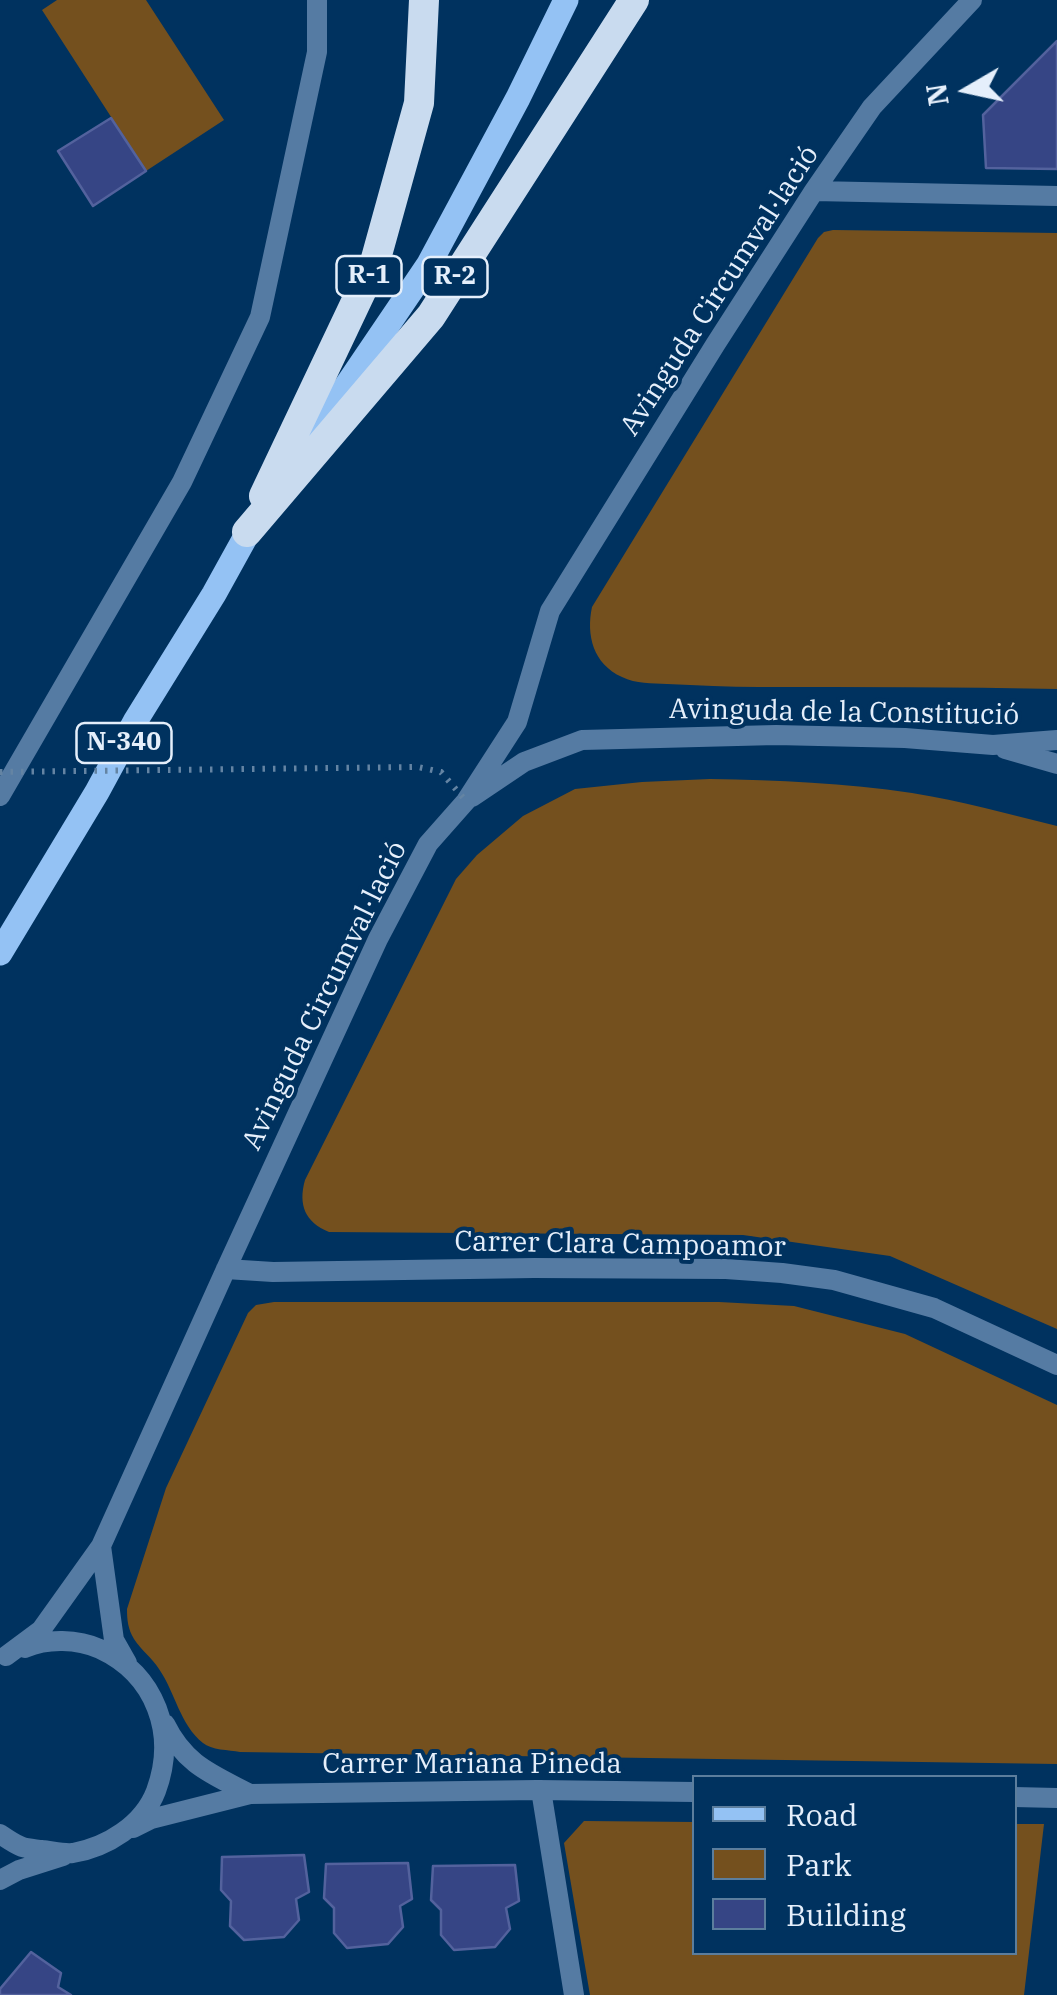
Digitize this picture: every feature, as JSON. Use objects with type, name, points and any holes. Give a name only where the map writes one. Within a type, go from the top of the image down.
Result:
[{"type":"highway","name":"R-1","points":[[247,532],[375,262],[419,103],[424,0]]},
{"type":"highway","name":"R-2","points":[[247,532],[431,316],[634,0]]},
{"type":"main road","name":"N-340","points":[[0,953],[247,532],[429,264],[566,0]]},
{"type":"street","points":[[0,796],[182,482],[260,316],[317,52],[317,0]]},
{"type":"street","name":"Avinguda Circumval·lació","points":[[3,1658],[41,1630],[101,1546],[378,940],[428,844],[466,801],[517,722],[550,611],[814,191],[872,108],[972,0]]},
{"type":"street","points":[[814,191],[1057,196]]},
{"type":"street","name":"Avinguda de la Constitució","points":[[466,801],[524,762],[582,740],[776,735],[994,745],[1057,740]]},
{"type":"street","points":[[994,745],[1057,764]]},
{"type":"street","name":"Carrer Clara Campoamor","points":[[226,1269],[726,1269],[782,1273],[834,1280],[934,1308],[1057,1365]]},
{"type":"street","points":[[101,1546],[114,1640],[134,1673]]},
{"type":"street","points":[[3,1658],[33,1644],[54,1641],[90,1645],[115,1656],[143,1681],[172,1737],[194,1765],[250,1794]]},
{"type":"street","points":[[0,1880],[105,1844],[134,1824],[156,1793],[166,1747],[159,1711]]},
{"type":"street","points":[[542,1790],[574,1995]]},
{"type":"street","name":"Carrer Mariana Pineda","points":[[250,1794],[692,1792]]},
{"type":"street","points":[[114,1838],[150,1819],[250,1794]]},
{"type":"street","points":[[1017,1797],[1057,1798]]},
{"type":"street","points":[[0,1834],[21,1847],[70,1854]]},
{"type":"path","points":[[0,772],[418,767],[441,772],[466,801]]},
{"type":"green space","points":[[57,0],[146,0],[224,120],[146,171],[42,10]]},
{"type":"green space","points":[[833,230],[1057,233],[1057,689],[650,683],[622,677],[598,657],[591,638],[592,607],[818,238]]},
{"type":"green space","points":[[710,779],[887,790],[949,800],[1057,826],[1057,1329],[890,1256],[743,1235],[329,1232],[305,1212],[305,1180],[456,879],[477,855],[523,816],[575,789]]},
{"type":"green space","points":[[719,1302],[794,1306],[905,1334],[1057,1405],[1057,1764],[240,1752],[206,1745],[195,1736],[165,1678],[134,1639],[127,1609],[166,1488],[248,1313],[256,1305]]},
{"type":"green space","points":[[584,1821],[692,1822],[692,1955],[1017,1955],[1017,1824],[1044,1824],[1024,1995],[590,1995],[564,1843]]},
{"type":"building","points":[[1057,41],[1057,169],[986,168],[983,115]]},
{"type":"building","points":[[111,118],[146,171],[93,206],[58,151]]},
{"type":"building","points":[[304,1855],[309,1892],[296,1899],[299,1920],[284,1937],[244,1940],[230,1926],[231,1901],[221,1890],[222,1857]]},
{"type":"building","points":[[408,1863],[412,1899],[400,1906],[403,1927],[388,1944],[347,1948],[334,1933],[334,1908],[324,1898],[326,1864]]},
{"type":"building","points":[[515,1865],[519,1901],[506,1908],[510,1929],[495,1947],[454,1950],[441,1935],[441,1910],[431,1900],[433,1866]]},
{"type":"building","points":[[31,1952],[61,1973],[58,1987],[71,1995],[0,1995],[0,1989]]}]
